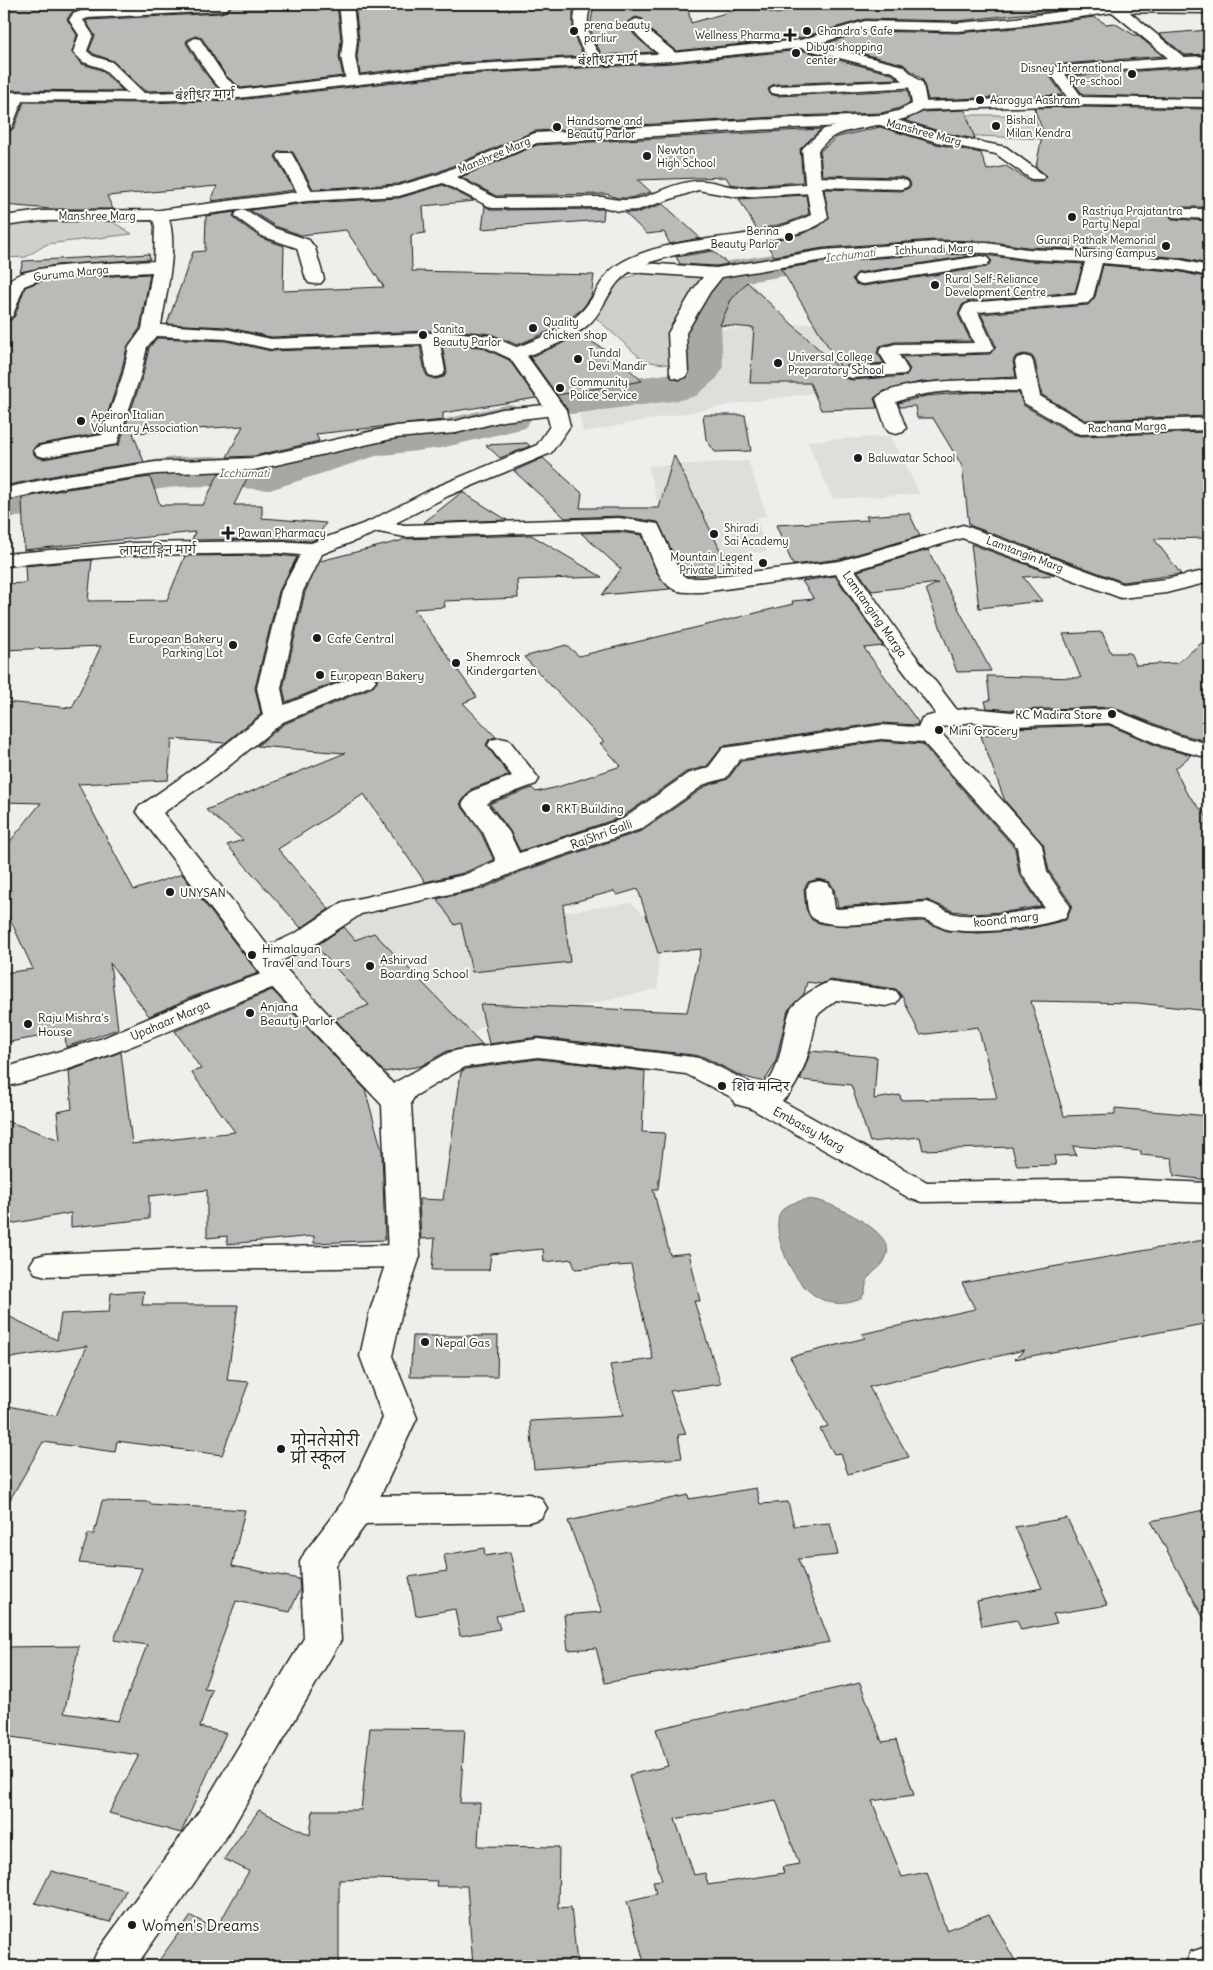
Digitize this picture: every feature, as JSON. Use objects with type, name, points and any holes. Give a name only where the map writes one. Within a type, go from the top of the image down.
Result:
[{"type":"street","points":[[140,97],[107,65],[88,58],[80,52],[86,35],[76,20],[78,17],[86,14],[134,18],[221,7],[225,4]]},
{"type":"street","points":[[346,4],[350,40],[348,57],[353,82]]},
{"type":"street","points":[[585,4],[580,12],[579,26],[587,47],[597,61]]},
{"type":"street","points":[[1116,8],[1181,62]]},
{"type":"street","name":"बंशीधर मार्ग","points":[[11,96],[140,97],[238,94],[480,67],[672,57],[801,44],[864,25],[958,27],[1016,22],[1116,8],[1209,9]]},
{"type":"street","points":[[636,23],[639,30],[672,57]]},
{"type":"street","points":[[195,42],[220,80],[238,94]]},
{"type":"street","points":[[801,44],[898,69],[918,95]]},
{"type":"street","points":[[1071,106],[1054,70],[1209,60]]},
{"type":"street","points":[[777,90],[918,95],[1071,106],[1208,103]]},
{"type":"street","points":[[516,354],[568,331],[589,315],[612,278],[629,267],[658,253],[719,240],[766,237],[804,227],[820,217],[810,149],[829,132],[903,114],[918,95]]},
{"type":"street","points":[[4,126],[11,96]]},
{"type":"street","name":"Manshree Marg","points":[[4,221],[42,216],[162,221],[307,196],[399,191],[445,177],[535,138],[793,123],[881,120],[942,138],[1001,150],[1037,176]]},
{"type":"street","points":[[285,156],[307,196]]},
{"type":"street","points":[[445,177],[492,203],[603,202],[619,206],[638,205],[686,187],[698,185],[737,192],[814,185],[901,184]]},
{"type":"street","points":[[44,451],[110,440],[132,374],[138,347],[151,330],[162,266],[162,221],[243,215],[399,191]]},
{"type":"street","points":[[4,208],[42,216]]},
{"type":"street","points":[[1178,214],[1209,214]]},
{"type":"street","points":[[243,215],[268,232],[303,244],[307,248],[315,279]]},
{"type":"street","name":"Ichhunadi Marg","points":[[629,267],[716,273],[824,255],[934,248],[987,248],[1027,254],[1095,257],[1181,266],[1209,271]]},
{"type":"street","points":[[863,279],[1027,254]]},
{"type":"street","points":[[852,372],[899,370],[888,352],[895,350],[984,348],[969,314],[970,310],[974,307],[1082,299],[1095,257]]},
{"type":"street","name":"Guruma Marga","points":[[4,315],[10,284],[28,277],[43,273],[162,266]]},
{"type":"street","points":[[680,373],[677,333],[702,290],[716,273]]},
{"type":"street","points":[[151,330],[226,334],[271,344],[454,338],[485,340],[516,354],[556,410],[560,426],[544,449],[441,492],[375,526],[313,550],[292,591],[269,688],[275,717]]},
{"type":"street","points":[[430,339],[436,371]]},
{"type":"street","name":"Rachana Marga","points":[[1024,362],[1031,399],[1081,428],[1209,424]]},
{"type":"street","points":[[896,428],[886,398],[895,394],[938,388],[1028,384]]},
{"type":"street","points":[[4,494],[67,481],[156,468],[254,464],[388,434],[456,427],[502,415],[556,410]]},
{"type":"street","name":"Lamtanging Marga","points":[[375,526],[405,531],[620,524],[651,528],[672,577],[682,585],[702,585],[842,567],[897,647],[951,718]]},
{"type":"street","name":"Lamtangin Marg","points":[[842,567],[963,531],[1121,591],[1166,586],[1209,576]]},
{"type":"street","name":"लामटाङ्गिन मार्ग","points":[[4,560],[131,549],[276,547],[313,550]]},
{"type":"street","points":[[112,1966],[217,1818],[323,1640],[318,1562],[357,1510],[400,1418],[376,1356],[386,1311],[404,1256],[396,1103],[271,967],[149,811],[214,765],[275,717],[364,680]]},
{"type":"street","points":[[930,735],[930,723],[951,718],[972,716],[1012,719],[1112,716],[1172,742],[1209,751]]},
{"type":"street","name":"RajShri Galli","points":[[271,967],[305,939],[352,908],[472,881],[510,865],[632,824],[696,779],[717,773],[732,753],[821,742],[881,732],[930,735]]},
{"type":"street","name":"koond marg","points":[[819,889],[822,912],[835,917],[927,910],[950,922],[985,924],[1043,916],[1056,912],[1057,906],[1034,872],[1030,845],[930,735]]},
{"type":"street","points":[[500,745],[527,779],[481,796],[474,804],[489,821],[506,850],[510,865]]},
{"type":"street","name":"Upahaar Marga","points":[[4,1078],[113,1044],[203,1005],[271,967]]},
{"type":"street","points":[[747,1098],[774,1093],[786,1074],[797,1048],[804,1012],[830,991],[886,997]]},
{"type":"street","name":"Embassy Marg","points":[[396,1103],[404,1090],[458,1058],[538,1048],[693,1066],[747,1098],[922,1192],[1120,1189],[1209,1193]]},
{"type":"street","points":[[46,1265],[187,1259],[404,1256]]},
{"type":"street","points":[[357,1510],[529,1508]]},
{"type":"shaded area","points":[[922,115],[1034,115],[1043,139],[936,134]]},
{"type":"shaded area","points":[[108,219],[132,234],[47,244],[26,257],[4,258],[4,224],[27,221]]},
{"type":"shaded area","points":[[645,271],[703,273],[674,332],[671,365],[644,361],[595,317],[612,284]]},
{"type":"shaded area","name":"Universal College Preparatory School","points":[[856,318],[892,348],[839,350],[846,377],[846,389],[746,402],[583,432],[579,414],[685,393],[700,387],[716,376],[712,342],[717,329],[764,328]]},
{"type":"shaded area","name":"Baluwatar School","points":[[891,436],[920,494],[833,499],[807,441]]},
{"type":"shaded area","name":"Shiradi Sai Academy","points":[[748,461],[767,516],[756,517],[767,552],[740,553],[746,572],[677,575],[648,466]]},
{"type":"shaded area","points":[[424,883],[468,934],[556,913],[631,903],[659,928],[658,989],[580,1006],[499,1012],[444,1058],[371,1048],[345,1040],[276,960],[370,901]]},
{"type":"shaded area","points":[[804,1200],[824,1202],[848,1213],[872,1228],[887,1245],[885,1259],[869,1277],[863,1296],[858,1300],[832,1303],[821,1299],[802,1285],[789,1264],[778,1230],[779,1215],[786,1207]]},
{"type":"building","points":[[4,4],[177,4],[81,9],[72,12],[67,19],[77,35],[72,53],[82,64],[101,70],[123,91],[4,90]]},
{"type":"building","points":[[234,4],[337,4],[341,40],[339,57],[343,76],[241,88],[226,76],[202,38],[195,36],[187,40],[186,43],[202,69],[218,89],[145,91],[113,61],[94,54],[89,50],[95,36],[86,21],[88,20],[221,13],[227,11]]},
{"type":"building","points":[[355,4],[576,4],[573,12],[573,29],[577,43],[584,56],[457,63],[360,74],[357,57],[359,40]]},
{"type":"building","points":[[594,4],[687,4],[691,23],[750,6],[777,14],[815,4],[1069,4],[1076,8],[958,21],[865,19],[800,38],[676,51],[646,27],[643,19],[636,17],[628,21],[627,24],[635,36],[654,52],[602,55],[590,27]]},
{"type":"building","points":[[1094,17],[1106,24],[1114,23],[1137,35],[1163,56],[1050,65],[1046,71],[1063,95],[928,100],[923,80],[903,64],[824,44],[866,31],[958,33],[1015,28]]},
{"type":"building","points":[[1209,30],[1209,54],[1185,55],[1159,34]]},
{"type":"building","points":[[801,50],[892,74],[898,79],[777,84],[772,85],[768,89],[770,94],[777,96],[908,90],[910,103],[881,113],[793,116],[535,131],[438,172],[398,184],[313,189],[293,152],[279,151],[275,157],[294,190],[211,201],[217,186],[107,196],[113,209],[51,209],[4,205],[4,133],[14,128],[24,102],[148,103],[238,100],[457,75],[672,63]]},
{"type":"building","points":[[1209,66],[1209,98],[1083,95],[1069,76]]},
{"type":"building","points":[[1034,108],[1209,109],[1209,207],[1178,207],[1171,209],[1168,213],[1172,219],[1209,221],[1209,264],[1181,258],[1095,250],[1027,247],[987,241],[934,240],[824,248],[774,256],[765,242],[801,234],[818,227],[829,218],[824,189],[901,191],[909,188],[911,185],[909,180],[901,177],[822,175],[820,151],[837,137],[880,127],[936,144],[981,153],[987,170],[1006,166],[1030,181],[1043,181],[1047,176],[1036,167],[1043,131]]},
{"type":"building","points":[[965,110],[975,139],[945,133],[904,120],[923,112]]},
{"type":"building","points":[[821,129],[800,149],[803,182],[745,186],[730,184],[726,177],[638,180],[651,192],[630,198],[618,198],[606,194],[496,196],[461,177],[537,145]]},
{"type":"building","points":[[443,185],[474,201],[423,206],[425,233],[411,235],[412,271],[594,275],[591,297],[582,309],[557,328],[517,345],[491,334],[454,330],[271,337],[226,327],[167,324],[193,252],[205,251],[206,216],[235,212],[233,216],[236,220],[261,238],[284,246],[283,291],[384,287],[346,230],[301,235],[275,226],[250,210],[307,203],[399,198]]},
{"type":"building","points":[[806,195],[809,214],[789,222],[757,230],[739,199]]},
{"type":"building","points":[[663,204],[700,238],[670,244],[664,232],[647,234],[625,213],[639,212]]},
{"type":"building","points":[[485,206],[492,210],[604,209],[603,220],[482,229]]},
{"type":"building","points":[[713,251],[728,264],[716,266],[680,264],[676,257]]},
{"type":"building","points":[[149,254],[150,259],[56,265],[20,272],[23,261]]},
{"type":"building","points":[[934,254],[977,255],[857,273],[852,279],[856,284],[863,286],[987,267],[992,261],[985,255],[1027,261],[1083,264],[1075,292],[967,302],[962,305],[958,315],[971,341],[895,342],[880,346],[877,353],[884,363],[845,366],[841,371],[844,378],[852,380],[906,376],[910,369],[902,357],[990,354],[996,346],[981,314],[1088,305],[1095,297],[1103,265],[1181,272],[1209,278],[1209,416],[1085,420],[1042,395],[1035,361],[1032,356],[1025,354],[1016,356],[1013,361],[1016,377],[920,382],[884,391],[874,398],[877,408],[821,410],[810,383],[750,383],[754,328],[720,325],[731,300],[747,282],[838,367],[840,366],[781,269],[824,262]]},
{"type":"building","points":[[150,274],[140,328],[127,347],[121,373],[101,433],[36,445],[32,451],[36,457],[44,459],[119,445],[143,375],[149,348],[157,338],[226,341],[271,351],[420,346],[425,372],[428,377],[435,379],[444,377],[447,372],[442,345],[481,347],[509,360],[536,398],[443,413],[443,420],[316,434],[319,441],[254,456],[227,457],[243,426],[133,433],[144,462],[67,473],[4,486],[4,346],[9,321],[15,316],[25,287],[44,280]]},
{"type":"building","points":[[579,334],[615,356],[642,381],[557,395],[530,357]]},
{"type":"building","points":[[973,392],[1019,393],[1023,405],[1073,434],[1080,436],[1209,432],[1209,538],[1154,539],[1181,574],[1123,582],[969,525],[962,466],[933,418],[917,418],[915,406],[900,407],[898,403],[926,396]]},
{"type":"building","points":[[703,415],[745,415],[751,451],[715,452],[706,439]]},
{"type":"building","points":[[527,443],[530,446],[500,458],[486,445]]},
{"type":"building","points":[[674,455],[722,554],[726,554],[733,572],[688,576],[682,573],[658,522],[619,516],[565,518],[514,471],[543,458],[582,493],[580,508],[659,508]]},
{"type":"building","points":[[250,472],[234,505],[262,505],[262,518],[326,523],[316,539],[311,541],[276,539],[192,540],[195,532],[24,550],[22,498],[67,489],[150,477],[160,505],[203,505],[219,473]]},
{"type":"building","points":[[462,492],[507,520],[423,523]]},
{"type":"building","points":[[909,513],[920,536],[840,559],[793,565],[776,525],[868,520],[866,516]]},
{"type":"building","points":[[619,532],[642,535],[657,573],[670,589],[602,595],[621,569],[581,533]]},
{"type":"building","points":[[531,535],[602,577],[517,580],[518,598],[444,601],[445,607],[414,609],[477,697],[463,703],[496,737],[489,739],[486,745],[509,775],[471,789],[460,804],[481,833],[494,860],[463,873],[425,882],[364,794],[278,849],[329,909],[301,928],[227,845],[243,840],[206,810],[345,753],[257,746],[284,724],[373,687],[378,680],[372,673],[363,671],[286,702],[283,688],[305,592],[320,561],[403,539]]},
{"type":"building","points":[[971,544],[1055,575],[1023,577],[1042,601],[979,608]]},
{"type":"building","points":[[928,550],[991,671],[957,672],[926,589],[938,583],[872,591],[858,571]]},
{"type":"building","points":[[276,555],[297,557],[279,591],[255,688],[261,714],[225,743],[172,739],[168,780],[78,784],[134,890],[182,874],[258,973],[192,997],[149,1016],[110,963],[118,1029],[66,1047],[65,1032],[4,1043],[4,973],[33,969],[4,906],[4,849],[41,803],[4,802],[4,702],[72,708],[101,646],[4,650],[4,584],[26,583],[25,566],[92,560],[88,601],[167,600],[185,556]]},
{"type":"building","points":[[835,576],[883,646],[864,648],[918,722],[917,725],[881,723],[723,746],[707,766],[686,772],[622,817],[520,851],[510,831],[491,803],[532,788],[536,792],[558,787],[621,766],[600,743],[604,742],[524,657],[566,645],[579,656],[793,604],[792,601],[814,599],[802,581]]},
{"type":"building","points":[[1102,632],[1111,653],[1130,653],[1136,665],[1177,663],[1209,637],[1209,739],[1207,741],[1180,734],[1112,707],[1012,710],[987,708],[985,701],[990,700],[987,676],[1081,678],[1063,634]]},
{"type":"building","points":[[1109,725],[1162,748],[1191,755],[1175,769],[1186,792],[1209,819],[1209,1011],[1138,1003],[1031,1001],[1064,1116],[1115,1114],[1115,1108],[1209,1116],[1209,1180],[1174,1176],[1172,1158],[1141,1155],[1141,1151],[1073,1146],[1076,1155],[1054,1156],[1056,1165],[1017,1166],[1012,1147],[923,1150],[920,1137],[870,1142],[851,1085],[800,1080],[811,1051],[877,1057],[874,1099],[900,1095],[901,1100],[997,1098],[978,1027],[920,1035],[902,996],[896,989],[830,980],[821,984],[807,982],[804,994],[788,1010],[775,1064],[764,1082],[741,1076],[704,1057],[693,1055],[538,1037],[489,1044],[480,1004],[687,1012],[701,949],[658,953],[638,889],[617,895],[614,891],[563,905],[570,962],[472,972],[461,923],[455,925],[437,899],[482,889],[520,872],[642,831],[706,786],[728,779],[741,761],[881,741],[922,744],[1015,848],[1019,873],[1041,906],[975,914],[953,911],[927,900],[838,907],[834,889],[830,882],[819,879],[808,882],[804,889],[806,909],[812,920],[822,924],[849,926],[923,921],[947,931],[979,933],[1024,930],[1066,920],[1072,905],[1049,871],[1043,844],[1005,801],[981,736],[992,734],[990,726],[1012,728]]},
{"type":"building","points":[[344,927],[355,940],[374,933],[483,1045],[447,1051],[421,1066],[384,1072],[335,1019],[369,1005],[316,946]]},
{"type":"building","points":[[272,990],[365,1089],[382,1151],[385,1240],[314,1243],[314,1236],[227,1244],[227,1236],[207,1238],[207,1190],[149,1196],[149,1219],[71,1227],[71,1213],[4,1225],[4,1120],[60,1140],[57,1112],[72,1109],[69,1071],[121,1052],[132,1144],[235,1132],[191,1072],[201,1069],[175,1031]]},
{"type":"building","points":[[538,1059],[645,1071],[642,1132],[665,1133],[658,1189],[653,1189],[670,1255],[689,1253],[700,1301],[694,1301],[721,1384],[670,1391],[686,1434],[678,1435],[682,1458],[534,1469],[530,1421],[623,1416],[610,1365],[653,1359],[631,1265],[575,1269],[572,1259],[544,1262],[543,1249],[491,1254],[489,1270],[432,1270],[435,1238],[421,1239],[419,1199],[443,1200],[461,1072],[466,1069]]},
{"type":"building","points":[[1209,1239],[1209,1323],[1015,1359],[1024,1350],[869,1387],[909,1457],[848,1474],[841,1453],[834,1454],[820,1429],[828,1426],[790,1357],[865,1338],[862,1334],[975,1309],[962,1283]]},
{"type":"building","points":[[144,1291],[142,1305],[238,1305],[227,1380],[249,1382],[222,1455],[117,1441],[115,1452],[43,1442],[4,1510],[4,1405],[56,1416],[87,1346],[4,1359],[4,1314],[57,1340],[61,1314],[109,1312],[111,1293]]},
{"type":"building","points":[[413,1336],[498,1336],[497,1377],[410,1377]]},
{"type":"building","points":[[756,1488],[760,1504],[788,1502],[794,1526],[830,1523],[838,1555],[798,1559],[830,1642],[605,1683],[596,1648],[568,1650],[564,1615],[602,1612],[568,1521],[688,1495],[689,1499]]},
{"type":"building","points":[[102,1501],[150,1502],[150,1504],[245,1510],[232,1566],[299,1579],[300,1589],[290,1612],[236,1601],[204,1688],[212,1689],[200,1727],[226,1733],[181,1833],[109,1813],[139,1755],[4,1736],[4,1647],[79,1646],[64,1713],[118,1721],[147,1645],[114,1640],[142,1568],[79,1563],[88,1534],[94,1534]]},
{"type":"building","points":[[1209,1509],[1209,1628],[1151,1521]]},
{"type":"building","points":[[1067,1518],[1107,1605],[1053,1614],[1057,1623],[1021,1630],[1017,1620],[982,1626],[977,1601],[1042,1588],[1015,1527]]},
{"type":"building","points":[[484,1548],[485,1556],[510,1552],[523,1611],[496,1616],[500,1629],[460,1636],[455,1609],[416,1616],[409,1577],[447,1571],[444,1555]]},
{"type":"building","points":[[860,1683],[882,1742],[896,1740],[914,1795],[872,1801],[902,1877],[927,1872],[946,1930],[989,1914],[1018,1966],[645,1966],[627,1901],[656,1894],[653,1881],[662,1880],[629,1775],[668,1766],[656,1729]],"holes":[[[776,1800],[799,1864],[782,1867],[784,1873],[708,1885],[705,1873],[694,1875],[675,1819]]]},
{"type":"building","points":[[370,1728],[465,1729],[460,1803],[480,1803],[478,1846],[559,1847],[558,1908],[571,1907],[577,1963],[541,1966],[473,1966],[467,1886],[436,1886],[437,1881],[375,1879],[339,1880],[339,1966],[155,1966],[191,1916],[216,1929],[249,1871],[224,1859],[259,1810],[310,1835],[313,1810],[361,1810]]},
{"type":"building","points":[[51,1871],[126,1890],[110,1922],[35,1903]]},
{"type":"waterway","name":"Icchumati","points":[[1097,254],[1209,264]]},
{"type":"waterway","name":"Icchumati","points":[[572,400],[680,386],[701,368],[699,328],[732,272],[818,259]]},
{"type":"waterway","name":"Icchumati","points":[[4,503],[39,500],[102,483],[175,472],[212,471],[270,475],[369,443],[441,434],[509,418]]},
{"type":"place","name":"prena beauty parliur","points":[[574,31]]},
{"type":"place","name":"Chandra's Cafe","points":[[807,31]]},
{"type":"place","name":"Wellness Pharma","points":[[790,35]]},
{"type":"place","name":"Dibya shopping center","points":[[796,53]]},
{"type":"place","name":"Disney International Pre-school","points":[[1132,74]]},
{"type":"place","name":"Aarogya Aashram","points":[[980,100]]},
{"type":"place","name":"Bishal Milan Kendra","points":[[996,126]]},
{"type":"place","name":"Handsome and Beauty Parlor","points":[[557,127]]},
{"type":"place","name":"Newton High School","points":[[647,156]]},
{"type":"place","name":"Rastriya Prajatantra Party Nepal","points":[[1072,217]]},
{"type":"place","name":"Berina Beauty Parlor","points":[[789,237]]},
{"type":"place","name":"Gunraj Pathak Memorial Nursing Campus","points":[[1166,246]]},
{"type":"place","name":"Rural Self-Reliance Development Centre","points":[[935,285]]},
{"type":"place","name":"Quality chicken shop","points":[[533,328]]},
{"type":"place","name":"Sanita Beauty Parlor","points":[[423,335]]},
{"type":"place","name":"Tundal Devi Mandir","points":[[578,359]]},
{"type":"place","name":"Universal College Preparatory School","points":[[778,363]]},
{"type":"place","name":"Community Police Service","points":[[560,388]]},
{"type":"place","name":"Apeiron Italian Voluntary Association","points":[[81,421]]},
{"type":"place","name":"Baluwatar School","points":[[858,458]]},
{"type":"place","name":"Pawan Pharmacy","points":[[228,533]]},
{"type":"place","name":"Shiradi Sai Academy","points":[[714,534]]},
{"type":"place","name":"Mountain Legent Private Limited","points":[[763,563]]},
{"type":"place","name":"Cafe Central","points":[[317,638]]},
{"type":"place","name":"European Bakery Parking Lot","points":[[233,645]]},
{"type":"place","name":"Shemrock Kindergarten","points":[[456,663]]},
{"type":"place","name":"European Bakery","points":[[320,675]]},
{"type":"place","name":"KC Madira Store","points":[[1112,714]]},
{"type":"place","name":"Mini Grocery","points":[[939,730]]},
{"type":"place","name":"RKT Building","points":[[546,808]]},
{"type":"place","name":"UNYSAN","points":[[170,892]]},
{"type":"place","name":"Himalayan Travel and Tours","points":[[252,955]]},
{"type":"place","name":"Ashirvad Boarding School","points":[[370,966]]},
{"type":"place","name":"Anjana Beauty Parlor","points":[[250,1013]]},
{"type":"place","name":"Raju Mishra's House","points":[[28,1024]]},
{"type":"place","name":"शिव मन्दिर","points":[[722,1086]]},
{"type":"place","name":"Nepal Gas","points":[[425,1342]]},
{"type":"place","name":"मोनतेसोरी प्री स्कूल","points":[[281,1449]]},
{"type":"place","name":"Women's Dreams","points":[[132,1925]]}]
